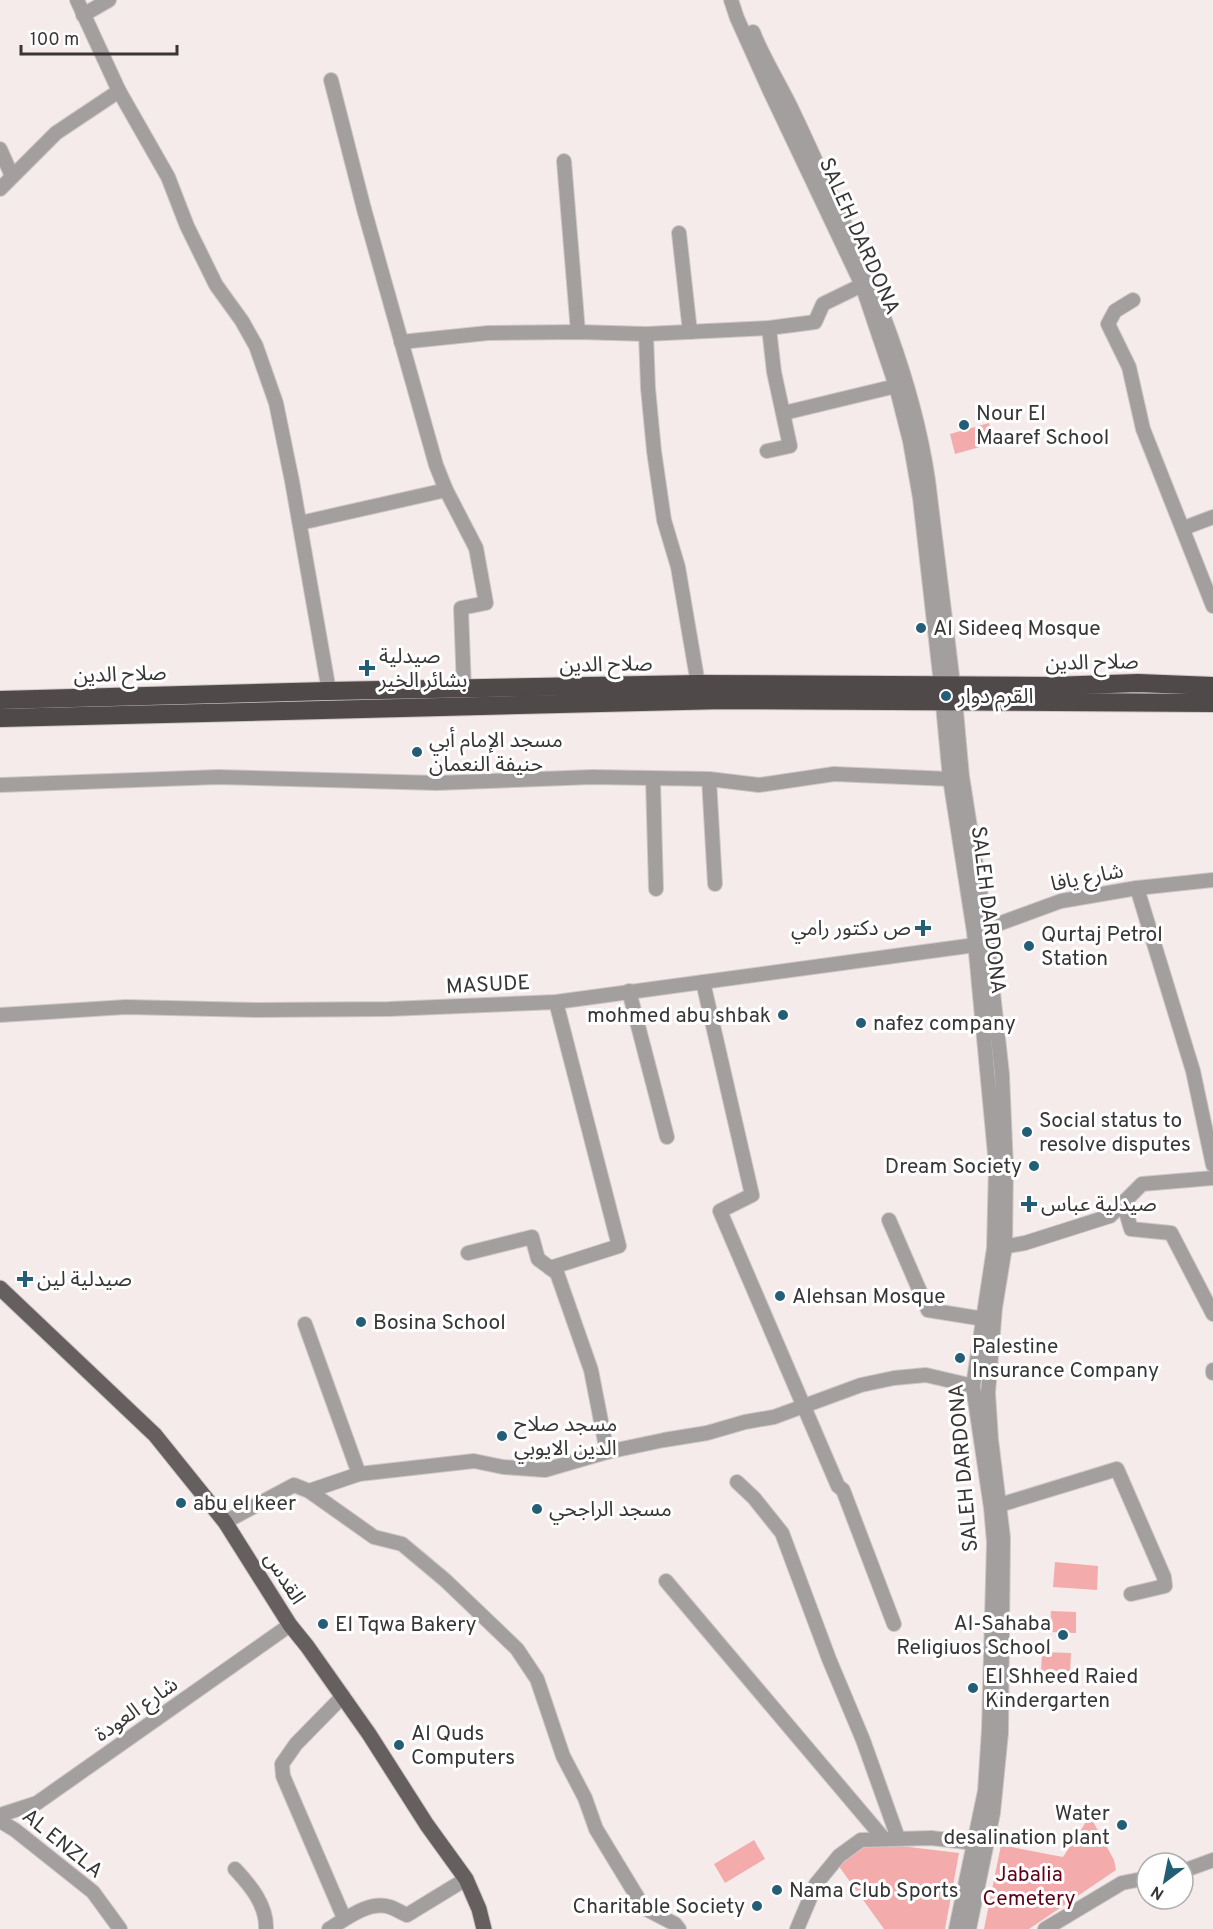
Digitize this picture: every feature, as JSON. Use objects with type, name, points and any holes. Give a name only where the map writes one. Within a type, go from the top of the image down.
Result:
[{"type":"highway","name":"صلاح الدين","points":[[0,718],[724,700],[1138,683],[1213,686]]},
{"type":"highway","name":"صلاح الدين","points":[[0,700],[698,684],[1213,703]]},
{"type":"main road","name":"القدس","points":[[0,1290],[155,1435],[225,1522],[290,1625],[343,1696],[466,1879],[479,1909],[484,1929]]},
{"type":"street","points":[[77,0],[119,92],[168,177],[187,226],[216,285],[242,321],[256,346],[276,403],[329,691]]},
{"type":"street","points":[[83,15],[109,0]]},
{"type":"street","name":"SALEH DARDONA","points":[[731,0],[768,87],[862,285],[896,386],[910,441],[920,498],[962,776],[979,935],[996,1165],[999,1248],[988,1393],[996,1507],[993,1542],[989,1729],[985,1791],[956,1929]]},
{"type":"street","name":"SALEH DARDONA","points":[[741,0],[754,36],[795,115],[868,274],[892,335],[924,450],[948,692],[950,779],[979,935]]},
{"type":"street","points":[[331,80],[344,136],[401,342],[446,490],[476,548],[486,603],[460,608],[464,689]]},
{"type":"street","points":[[0,189],[56,133],[119,92]]},
{"type":"street","points":[[0,149],[12,176]]},
{"type":"street","points":[[564,161],[578,332]]},
{"type":"street","points":[[679,233],[690,332]]},
{"type":"street","points":[[401,342],[488,333],[646,334],[769,328],[815,322],[823,304],[862,285]]},
{"type":"street","points":[[1133,300],[1115,311],[1108,324],[1129,367],[1143,429],[1212,598]]},
{"type":"street","points":[[767,451],[790,446],[774,372],[769,328]]},
{"type":"street","points":[[646,334],[654,452],[664,520],[678,567],[698,684]]},
{"type":"street","points":[[784,413],[896,386]]},
{"type":"street","points":[[300,524],[446,490]]},
{"type":"street","points":[[1184,528],[1213,517]]},
{"type":"street","points":[[0,784],[218,777],[437,783],[592,777],[709,779],[759,785],[834,774],[950,779]]},
{"type":"street","points":[[653,779],[656,889]]},
{"type":"street","points":[[709,779],[715,884]]},
{"type":"street","name":"شارع يافا","points":[[979,935],[1060,901],[1137,888],[1213,880]]},
{"type":"street","points":[[1137,888],[1193,1071],[1213,1165]]},
{"type":"street","name":"MASUDE","points":[[0,1015],[126,1006],[258,1010],[389,1009],[556,1002],[703,982],[979,935]]},
{"type":"street","points":[[703,982],[752,1195],[720,1211],[838,1486],[843,1490],[894,1624]]},
{"type":"street","points":[[629,991],[667,1137]]},
{"type":"street","points":[[550,1268],[619,1246],[556,1002]]},
{"type":"street","points":[[999,1248],[1025,1243],[1110,1216],[1142,1184],[1213,1178]]},
{"type":"street","points":[[1123,1202],[1131,1229],[1171,1233],[1213,1314]]},
{"type":"street","points":[[889,1220],[928,1310],[984,1319]]},
{"type":"street","points":[[468,1254],[532,1237],[538,1259],[557,1273],[591,1370],[607,1452]]},
{"type":"street","name":"SALEH DARDONA","points":[[969,1929],[987,1853],[998,1779],[1001,1733],[1004,1566],[996,1507],[973,1386],[999,1248]]},
{"type":"street","points":[[305,1324],[359,1474]]},
{"type":"street","points":[[309,1491],[359,1474],[474,1461],[503,1467],[545,1470],[607,1452],[707,1433],[745,1422],[774,1417],[861,1385],[894,1378],[926,1375],[973,1386]]},
{"type":"street","points":[[996,1507],[1117,1469],[1164,1577],[1165,1586],[1131,1594]]},
{"type":"street","points":[[737,1482],[754,1498],[782,1533],[863,1740],[891,1839]]},
{"type":"street","points":[[225,1522],[294,1485],[309,1491],[374,1538],[402,1544],[445,1580],[517,1649],[537,1679],[563,1756],[585,1798],[596,1829],[644,1908],[675,1924],[679,1929]]},
{"type":"street","points":[[666,1581],[891,1839]]},
{"type":"street","name":"شارع العودة","points":[[0,1815],[38,1803],[290,1625]]},
{"type":"street","points":[[343,1696],[296,1744],[282,1764],[283,1776],[344,1918]]},
{"type":"street","name":"AL ENZLA","points":[[0,1821],[15,1830],[93,1892],[120,1929]]},
{"type":"street","points":[[797,1929],[816,1884],[839,1856],[861,1840],[931,1838],[975,1843]]},
{"type":"street","points":[[1195,1867],[1213,1860]]},
{"type":"street","points":[[235,1869],[249,1884],[259,1900],[266,1929]]},
{"type":"street","points":[[329,1929],[344,1918],[368,1908],[388,1906],[407,1916],[466,1879]]},
{"type":"street","points":[[1045,1929],[1122,1883],[1135,1880]]},
{"type":"green space","points":[[989,423],[994,443],[955,454],[950,434]]},
{"type":"green space","points":[[1055,1562],[1098,1566],[1097,1590],[1053,1587]]},
{"type":"green space","points":[[1051,1611],[1076,1612],[1076,1633],[1050,1632]]},
{"type":"green space","points":[[1042,1652],[1071,1653],[1070,1673],[1041,1672]]},
{"type":"green space","name":"Jabalia Cemetery","points":[[1090,1816],[1114,1860],[1116,1870],[1029,1929],[984,1929],[1001,1845],[1063,1857]]},
{"type":"green space","points":[[754,1840],[765,1859],[725,1883],[714,1864]]},
{"type":"green space","name":"Jabalia Cemetery","points":[[901,1846],[959,1853],[945,1929],[884,1929],[838,1865],[865,1847]]},
{"type":"place","name":"Nour El Maaref School","points":[[964,425]]},
{"type":"place","name":"Al Sideeq Mosque","points":[[921,628]]},
{"type":"place","name":"صيدلية بشائر الخير","points":[[367,668]]},
{"type":"place","name":"القرم دوار","points":[[946,696]]},
{"type":"place","name":"مسجد الإمام أبي حنيفة النعمان","points":[[417,752]]},
{"type":"place","name":"ص دكتور رامي","points":[[923,928]]},
{"type":"place","name":"Qurtaj Petrol Station","points":[[1029,946]]},
{"type":"place","name":"mohmed abu shbak","points":[[783,1015]]},
{"type":"place","name":"nafez company","points":[[861,1023]]},
{"type":"place","name":"Social status to resolve disputes","points":[[1027,1132]]},
{"type":"place","name":"Dream Society","points":[[1034,1166]]},
{"type":"place","name":"صيدلية عباس","points":[[1029,1204]]},
{"type":"place","name":"صيدلية لين","points":[[25,1279]]},
{"type":"place","name":"Alehsan Mosque","points":[[780,1296]]},
{"type":"place","name":"Bosina School","points":[[361,1322]]},
{"type":"place","name":"Palestine Insurance Company","points":[[960,1358]]},
{"type":"place","name":"مسجد صلاح الدين الايوبي","points":[[502,1436]]},
{"type":"place","name":"abu el keer","points":[[181,1503]]},
{"type":"place","name":"مسجد الراجحي","points":[[537,1509]]},
{"type":"place","name":"El Tqwa Bakery","points":[[323,1624]]},
{"type":"place","name":"Al-Sahaba Religiuos School","points":[[1063,1635]]},
{"type":"place","name":"El Shheed Raied Kindergarten","points":[[973,1688]]},
{"type":"place","name":"Al Quds Computers","points":[[399,1745]]},
{"type":"place","name":"Water desalination plant","points":[[1122,1825]]},
{"type":"place","name":"Nama Club Sports","points":[[777,1890]]},
{"type":"place","name":"Charitable Society","points":[[757,1906]]}]
